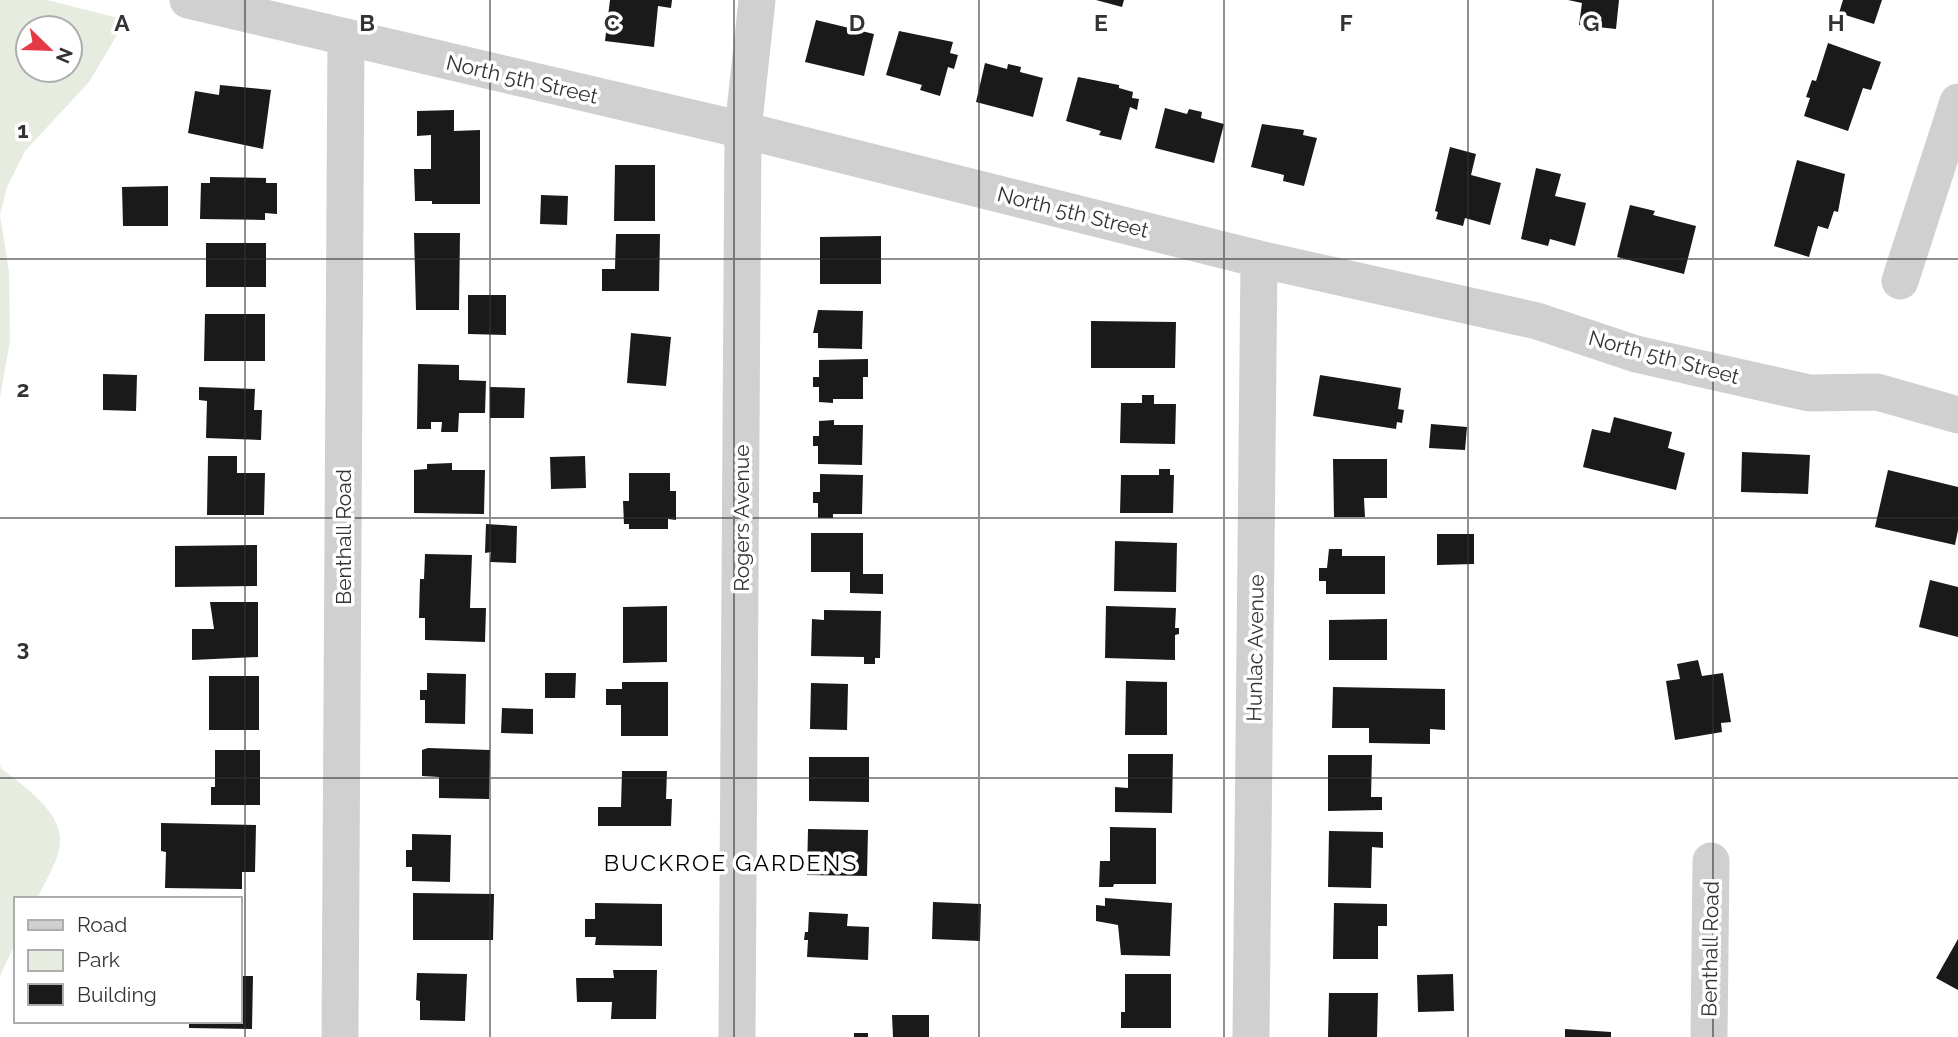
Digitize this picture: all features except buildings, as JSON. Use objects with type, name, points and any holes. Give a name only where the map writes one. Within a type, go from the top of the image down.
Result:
[{"type":"street","name":"North 5th Street","points":[[188,0],[743,130],[1259,259],[1537,321],[1636,354],[1809,393],[1877,392],[1958,415]]},
{"type":"street","name":"Rogers Avenue","points":[[737,1037],[743,130],[757,0]]},
{"type":"street","name":"Benthall Road","points":[[340,1037],[346,37]]},
{"type":"street","points":[[1900,281],[1958,102]]},
{"type":"street","name":"Hunlac Avenue","points":[[1251,1037],[1259,259]]},
{"type":"street","name":"Benthall Road","points":[[1709,1037],[1711,861]]},
{"type":"green space","points":[[0,0],[47,0],[126,20],[89,82],[25,151],[7,187],[0,215]]},
{"type":"green space","points":[[0,215],[9,272],[10,341],[0,397]]},
{"type":"green space","points":[[0,764],[1,768],[33,794],[52,815],[60,840],[56,860],[38,897],[14,897],[14,946],[0,976]]},
{"type":"district","name":"BUCKROE GARDENS","points":[[731,862]]}]
